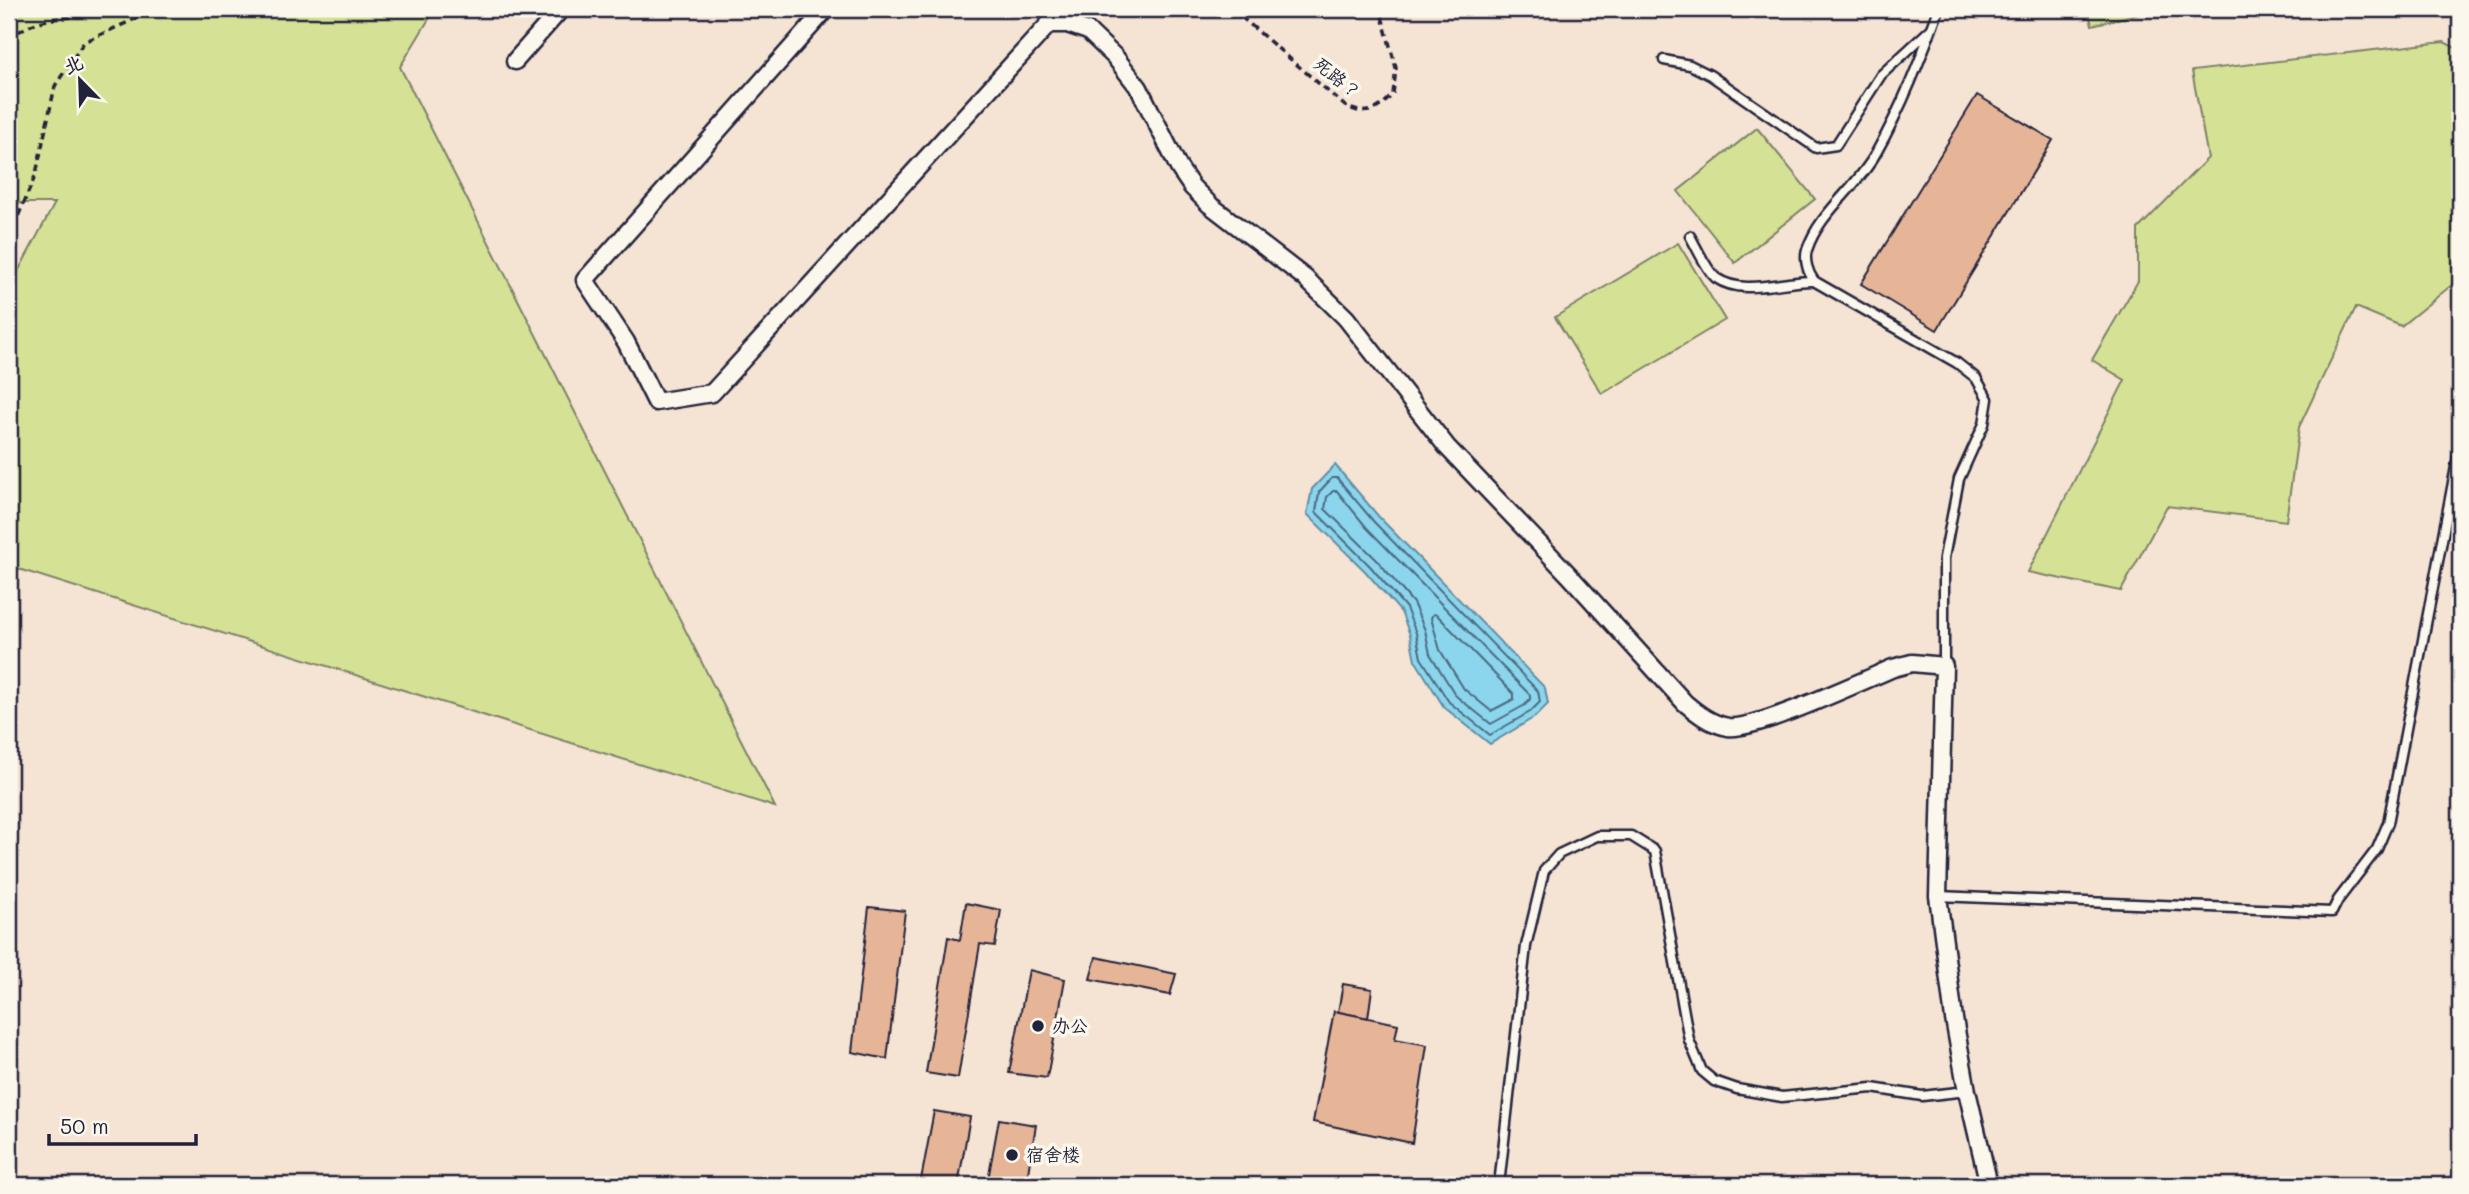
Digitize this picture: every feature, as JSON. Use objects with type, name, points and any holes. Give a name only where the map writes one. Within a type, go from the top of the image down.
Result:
[{"type":"street","points":[[515,61],[561,9]]},
{"type":"street","points":[[826,9],[585,280],[626,342],[656,402],[712,393],[1049,24],[1066,24],[1088,31],[1115,57],[1139,89],[1179,168],[1192,187],[1210,205],[1305,278],[1346,318],[1447,447],[1569,575],[1685,703],[1707,720],[1730,727],[1746,725],[1770,718],[1893,668],[1913,663],[1944,666],[1938,896],[1954,1019],[1967,1091],[1989,1185]]},
{"type":"lane","points":[[1939,9],[1918,67],[1875,155],[1828,216],[1806,252],[1808,274],[1814,281],[1957,363],[1976,378],[1988,399],[1984,424],[1959,479],[1944,558],[1944,666]]},
{"type":"lane","points":[[1664,60],[1690,65],[1710,75],[1816,148],[1836,145],[1881,75],[1932,29]]},
{"type":"lane","points":[[1690,236],[1714,277],[1732,285],[1760,286],[1795,280],[1814,281]]},
{"type":"lane","points":[[1938,896],[2332,912],[2377,849],[2388,823],[2460,446]]},
{"type":"lane","points":[[1499,1185],[1526,946],[1544,871],[1559,854],[1597,836],[1631,836],[1655,851],[1689,1041],[1702,1071],[1714,1081],[1737,1090],[1782,1097],[1872,1088],[1922,1096],[1967,1091]]},
{"type":"path","points":[[9,38],[23,27],[43,20],[116,9]]},
{"type":"path","points":[[9,238],[36,174],[55,86],[84,42],[144,15],[151,9]]},
{"type":"path","name":"死路？","points":[[1232,9],[1345,106],[1366,113],[1377,110],[1393,94],[1396,68],[1380,9]]},
{"type":"green space","points":[[9,9],[435,9],[400,67],[775,807],[9,566],[9,288],[55,203],[9,203]]},
{"type":"green space","points":[[2088,9],[2141,9],[2142,13],[2092,25]]},
{"type":"green space","points":[[2444,42],[2460,50],[2460,261],[2453,284],[2401,326],[2356,307],[2299,427],[2286,521],[2167,506],[2121,591],[2028,572],[2125,380],[2092,360],[2138,281],[2138,229],[2208,158],[2192,71]]},
{"type":"green space","points":[[1757,128],[1815,199],[1735,263],[1678,191]]},
{"type":"green space","points":[[1678,243],[1725,320],[1602,394],[1555,317]]},
{"type":"water","points":[[1335,465],[1379,517],[1545,688],[1548,704],[1535,717],[1490,744],[1444,707],[1415,660],[1410,635],[1401,612],[1365,571],[1307,514],[1312,489]]},
{"type":"building","points":[[1977,95],[2053,140],[1937,330],[1861,284]]},
{"type":"building","points":[[966,903],[1001,910],[995,946],[980,944],[958,1078],[926,1073],[948,937],[960,940]]},
{"type":"building","points":[[869,907],[905,911],[887,1059],[852,1052]]},
{"type":"building","points":[[1096,957],[1176,974],[1170,995],[1090,979]]},
{"type":"building","name":"办公","points":[[1029,970],[1065,979],[1047,1078],[1009,1073]]},
{"type":"building","points":[[1343,984],[1372,989],[1368,1018],[1338,1012]]},
{"type":"building","points":[[1334,1011],[1398,1024],[1395,1039],[1427,1045],[1412,1143],[1313,1122]]},
{"type":"building","points":[[934,1111],[970,1117],[958,1185],[920,1185]]},
{"type":"building","name":"宿舍楼","points":[[999,1119],[1036,1125],[1026,1185],[987,1185]]},
{"type":"place","name":"办公","points":[[1038,1026]]},
{"type":"place","name":"宿舍楼","points":[[1012,1155]]}]
